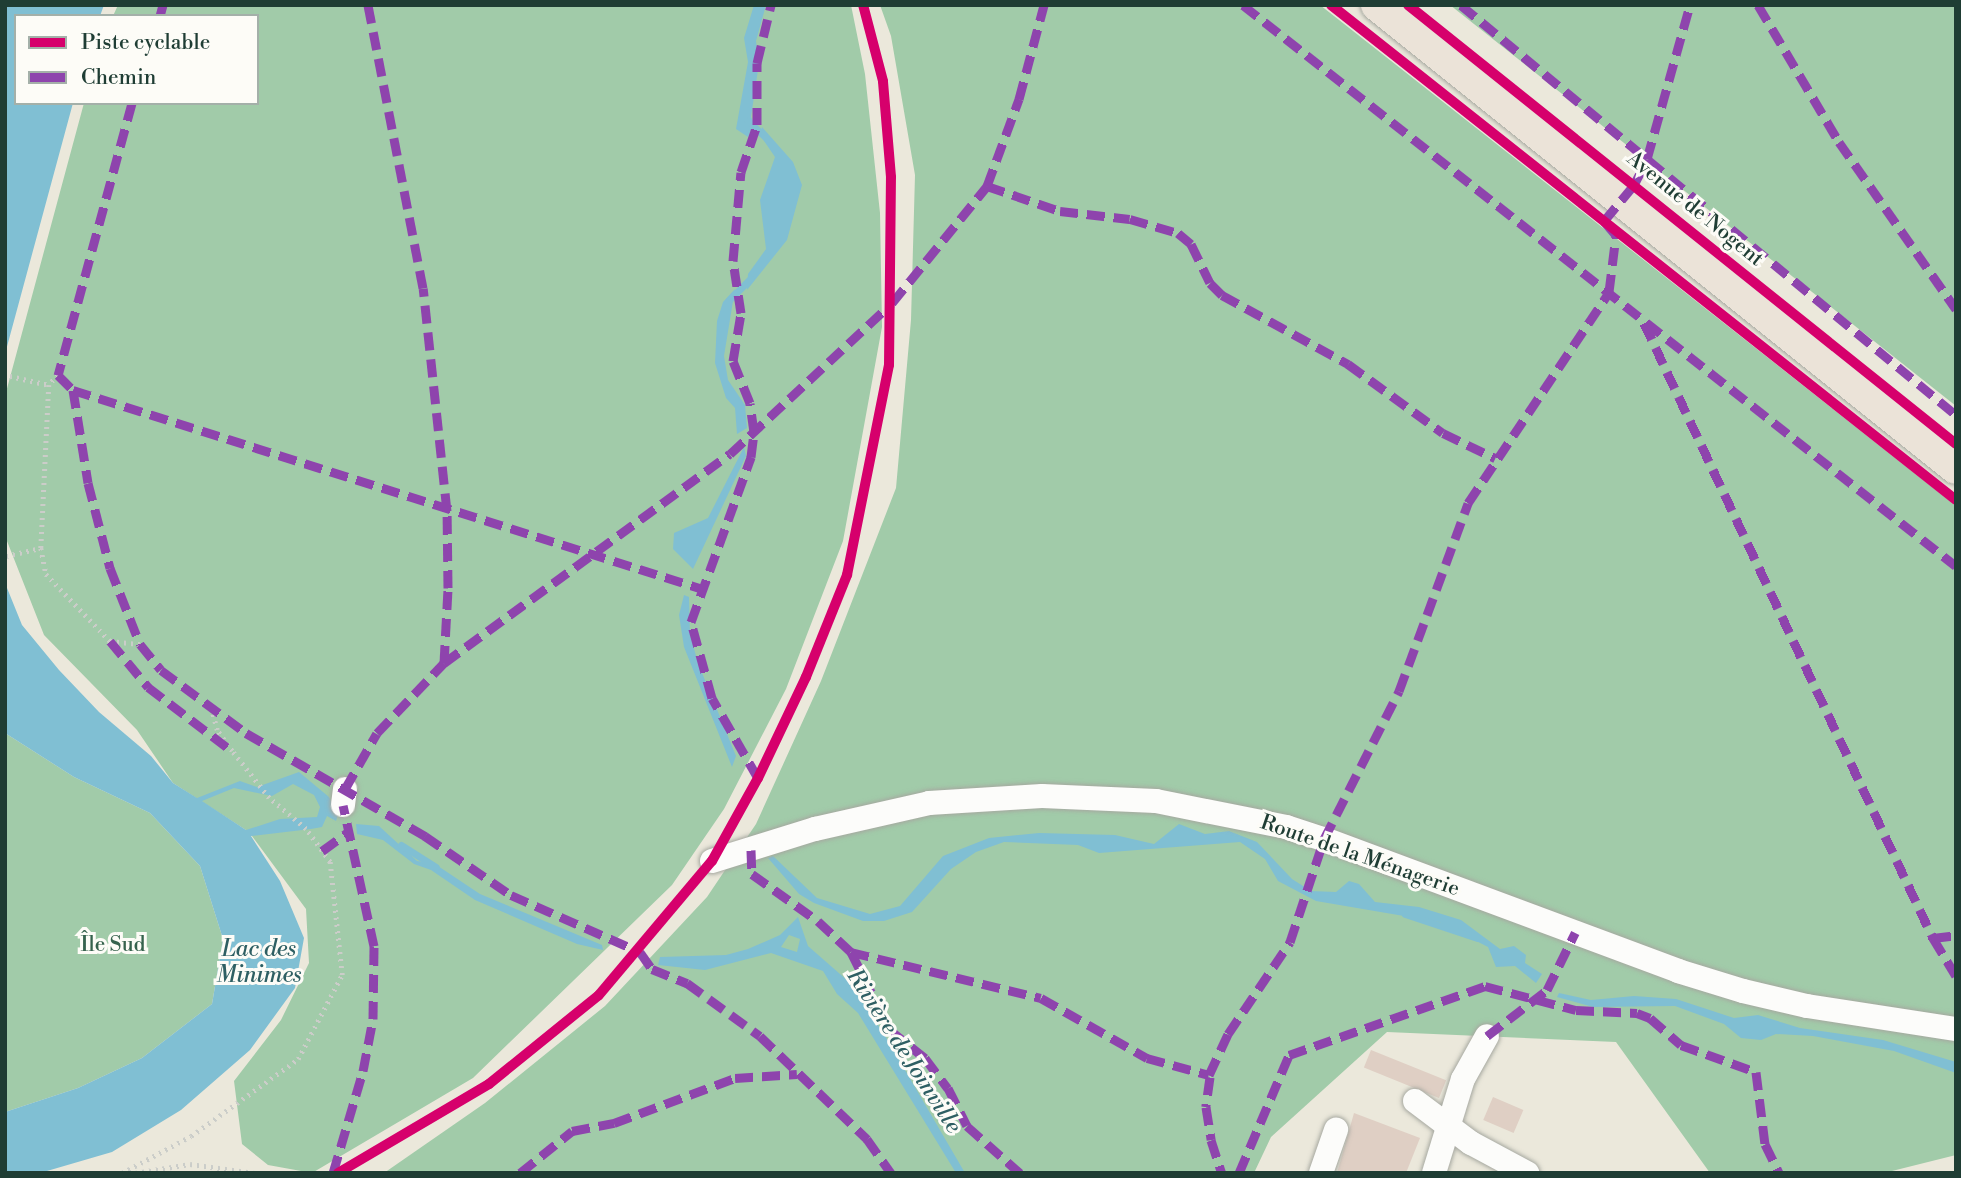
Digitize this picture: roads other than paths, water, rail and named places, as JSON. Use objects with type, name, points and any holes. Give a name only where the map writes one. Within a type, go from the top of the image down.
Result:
[{"type":"main road","name":"Avenue de Nogent","points":[[1377,5],[1956,468]]},
{"type":"lane","name":"Route de la Ménagerie","points":[[712,861],[816,829],[929,803],[1042,796],[1156,801],[1274,824],[1324,839],[1678,971],[1743,991],[1807,1006],[1956,1029]]},
{"type":"lane","points":[[1434,1173],[1447,1121],[1462,1079],[1488,1036]]},
{"type":"lane","points":[[1415,1101],[1447,1121],[1471,1143],[1527,1173]]},
{"type":"lane","points":[[1321,1173],[1336,1130]]},
{"type":"water","points":[[5,5],[104,5],[101,14],[14,14],[14,105],[72,105],[5,354]]},
{"type":"water","points":[[754,5],[766,5],[756,41],[759,63],[751,117],[754,123],[748,137],[736,129],[748,62],[744,38]]},
{"type":"water","points":[[762,127],[793,162],[802,185],[787,240],[747,290],[748,274],[766,249],[760,200],[775,157],[760,135]]},
{"type":"water","points":[[735,289],[724,356],[728,380],[745,405],[747,428],[737,434],[735,408],[726,398],[715,363],[717,321],[723,302]]},
{"type":"water","points":[[744,447],[746,456],[693,569],[673,549],[674,533],[708,518]]},
{"type":"water","name":"Lac des Minimes","points":[[5,583],[22,625],[59,670],[99,712],[151,756],[173,783],[197,798],[240,781],[257,787],[299,772],[329,797],[338,815],[336,821],[327,816],[322,827],[251,836],[280,881],[304,938],[295,988],[250,1050],[181,1110],[112,1152],[47,1171],[19,1173],[5,1173],[5,1112],[78,1088],[142,1058],[212,1004],[223,939],[200,866],[150,813],[74,777],[5,733]],"holes":[[[293,784],[314,795],[320,807],[317,817],[280,819],[246,830],[202,801],[234,788],[272,796]]]},
{"type":"water","points":[[684,595],[689,597],[690,634],[698,663],[736,756],[732,767],[684,647],[679,615]]},
{"type":"water","points":[[356,824],[379,826],[417,861],[435,864],[480,894],[602,945],[603,950],[577,944],[475,900],[431,870],[414,864],[383,840],[357,834]]},
{"type":"water","points":[[1179,824],[1205,834],[1229,831],[1257,842],[1292,879],[1311,891],[1336,892],[1349,881],[1359,884],[1375,902],[1419,907],[1461,920],[1500,949],[1514,946],[1526,955],[1525,963],[1542,974],[1536,983],[1515,966],[1496,967],[1488,947],[1439,922],[1316,901],[1278,881],[1265,859],[1240,842],[1099,853],[1078,845],[1004,842],[976,852],[951,869],[912,912],[884,921],[863,921],[814,903],[799,894],[768,858],[773,856],[817,898],[870,914],[900,906],[943,856],[989,838],[1039,833],[1115,835],[1154,844]]},
{"type":"water","points":[[798,917],[808,946],[848,981],[884,1034],[965,1173],[956,1173],[858,1013],[837,994],[823,971],[771,953],[705,970],[658,965],[660,957],[726,955],[780,935]],"holes":[[[789,935],[800,939],[797,952],[781,947]]]},
{"type":"water","points":[[1559,993],[1591,1000],[1634,996],[1676,999],[1734,1018],[1758,1015],[1800,1028],[1883,1040],[1956,1062],[1956,1073],[1894,1051],[1813,1036],[1776,1034],[1761,1040],[1741,1038],[1724,1024],[1675,1006],[1593,1007],[1557,997]]},
{"type":"waterway","points":[[748,121],[767,139]]},
{"type":"waterway","points":[[729,300],[750,279]]},
{"type":"waterway","name":"Rivière de Joinville","points":[[401,845],[436,867]]},
{"type":"waterway","points":[[1405,914],[1477,938]]},
{"type":"park label","name":"Île Sud","points":[[113,945]]}]
